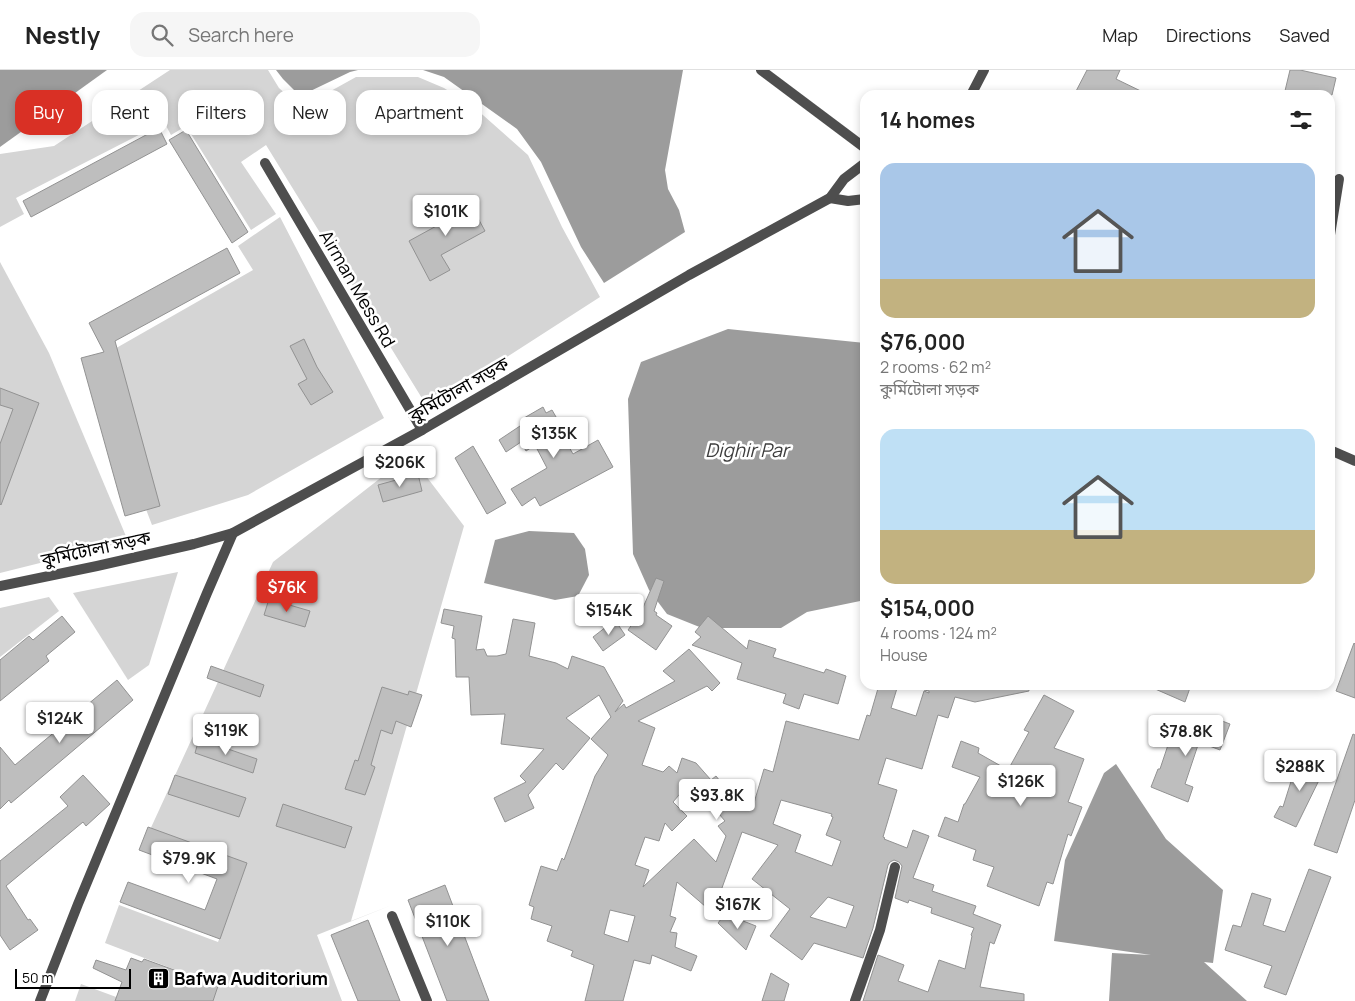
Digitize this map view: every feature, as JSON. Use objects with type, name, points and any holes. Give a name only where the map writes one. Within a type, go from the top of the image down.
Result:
[{"type":"street","points":[[761,70],[860,144]]},
{"type":"street","points":[[974,90],[984,70]]},
{"type":"street","name":"Airman Mess Rd","points":[[265,163],[422,430]]},
{"type":"street","points":[[860,167],[844,178],[830,198],[848,201],[860,200]]},
{"type":"street","points":[[1335,204],[1339,179]]},
{"type":"street","name":"কুর্মিটোলা সড়ক","points":[[0,586],[115,562],[233,533],[422,430],[688,275],[830,198]]},
{"type":"street","points":[[1335,452],[1355,461]]},
{"type":"street","points":[[40,1001],[85,886],[206,593],[233,533]]},
{"type":"street","points":[[855,1001],[880,930],[895,867]]},
{"type":"street","points":[[392,916],[427,1001]]},
{"type":"shaded area","points":[[170,70],[268,70],[281,90],[274,90],[274,135],[346,135],[346,90],[333,90],[356,77],[418,77],[444,88],[447,90],[356,90],[356,135],[482,135],[482,114],[528,155],[562,227],[600,297],[428,408],[266,145],[241,162],[276,214],[251,230],[192,135],[264,135],[264,90],[178,90],[178,131],[171,135],[168,129],[168,90],[139,90]]},
{"type":"shaded area","points":[[92,121],[92,135],[139,135],[16,198],[24,214],[0,227],[0,154],[54,146],[71,135],[82,135],[82,128]]},
{"type":"shaded area","points":[[280,217],[384,418],[248,495],[152,525],[90,363],[253,270],[238,246]]},
{"type":"shaded area","points":[[0,262],[49,353],[128,541],[0,573]]},
{"type":"shaded area","points":[[410,455],[464,526],[351,921],[392,905],[317,935],[342,1001],[209,1001],[215,985],[105,943],[119,905],[218,942],[238,889],[143,845],[273,562]]},
{"type":"shaded area","points":[[178,572],[149,665],[128,680],[73,593]]},
{"type":"shaded area","points":[[49,597],[59,611],[0,657],[0,608]]},
{"type":"shaded area","points":[[81,984],[127,1001],[75,1001]]},
{"type":"water","points":[[0,70],[107,70],[79,90],[15,90],[15,135],[17,135],[0,147]]},
{"type":"water","points":[[276,70],[358,70],[312,90],[294,90]]},
{"type":"water","points":[[423,70],[683,70],[665,170],[668,189],[679,210],[685,232],[604,283],[581,247],[541,162],[517,129],[482,104],[482,90],[462,90],[444,77]]},
{"type":"water","name":"Dighir Par","points":[[728,329],[860,342],[860,601],[807,612],[781,628],[702,628],[667,614],[649,590],[633,554],[628,399],[641,362]]},
{"type":"water","points":[[529,531],[574,533],[585,549],[589,575],[578,596],[555,600],[484,583],[495,540]]},
{"type":"water","points":[[1116,764],[1166,839],[1223,890],[1213,963],[1204,962],[1247,1001],[1109,1001],[1112,953],[1151,955],[1054,941],[1065,860],[1104,773]]},
{"type":"building","points":[[1087,70],[1120,70],[1116,79],[1139,90],[1077,90]]},
{"type":"building","points":[[1290,70],[1300,70],[1336,78],[1333,90],[1285,90]]},
{"type":"building","points":[[146,135],[162,135],[167,144],[31,217],[23,201]]},
{"type":"building","points":[[178,135],[189,135],[248,232],[232,243],[169,140]]},
{"type":"building","points":[[467,198],[485,231],[441,255],[450,270],[430,281],[409,241],[440,224],[435,215]]},
{"type":"building","points":[[227,248],[240,273],[115,341],[160,506],[125,516],[81,358],[104,352],[89,323]]},
{"type":"building","points":[[304,339],[317,367],[333,392],[311,405],[298,384],[307,379],[290,346]]},
{"type":"building","points":[[0,388],[39,403],[1,505],[0,444],[13,409],[0,405]]},
{"type":"building","points":[[543,407],[546,413],[552,410],[563,429],[560,431],[573,454],[598,440],[613,467],[540,506],[535,497],[522,506],[511,489],[547,468],[535,445],[526,451],[521,442],[506,452],[499,440],[526,422],[524,418]]},
{"type":"building","points":[[473,446],[506,503],[487,514],[455,458]]},
{"type":"building","points":[[418,474],[422,491],[383,502],[378,485]]},
{"type":"building","points":[[656,578],[664,581],[654,611],[657,613],[656,615],[672,626],[656,650],[628,630],[641,612]]},
{"type":"building","points":[[269,599],[310,611],[305,627],[264,615]]},
{"type":"building","points":[[444,609],[482,616],[476,650],[484,649],[487,656],[497,656],[506,654],[513,619],[535,623],[529,656],[556,663],[568,669],[572,656],[604,667],[623,701],[615,712],[624,704],[626,708],[675,681],[663,671],[689,649],[720,683],[712,691],[707,686],[638,721],[655,728],[642,765],[663,772],[669,766],[677,773],[682,758],[696,763],[711,780],[716,776],[732,796],[754,803],[764,769],[773,772],[786,721],[859,740],[867,715],[870,716],[878,690],[896,690],[891,708],[916,716],[924,691],[929,693],[929,691],[924,690],[1029,690],[975,702],[955,697],[948,718],[938,715],[922,769],[886,758],[878,784],[897,790],[884,839],[907,848],[913,830],[929,836],[913,878],[934,885],[932,891],[976,906],[973,914],[1001,925],[994,944],[990,942],[980,987],[1024,994],[1024,1001],[863,1001],[878,955],[904,965],[898,981],[928,992],[939,960],[965,969],[974,928],[931,913],[932,908],[909,900],[908,903],[895,898],[902,866],[894,860],[888,865],[873,928],[863,958],[814,943],[802,960],[770,936],[790,909],[752,879],[778,845],[742,832],[713,913],[677,882],[670,916],[676,918],[670,932],[677,933],[675,947],[697,956],[691,971],[652,955],[650,964],[634,960],[623,1001],[585,1001],[594,965],[571,956],[573,951],[547,941],[552,926],[531,919],[534,907],[529,905],[541,866],[557,871],[562,858],[564,860],[595,776],[608,755],[591,739],[611,717],[599,695],[566,718],[590,738],[563,770],[556,763],[528,795],[534,808],[505,822],[494,798],[526,782],[520,776],[544,749],[501,744],[505,714],[471,715],[469,677],[456,677],[455,639],[452,638],[454,626],[441,623]],"holes":[[[691,781],[725,821],[718,826],[726,836],[716,862],[694,839],[643,887],[649,870],[635,865],[645,837],[659,841],[665,823],[672,831],[687,816],[673,802]],[[781,800],[832,814],[831,816],[833,817],[826,835],[841,841],[832,866],[795,852],[801,835],[773,824]],[[828,897],[854,906],[846,928],[810,917]],[[610,910],[635,916],[628,942],[604,934]]]},
{"type":"building","points":[[62,616],[75,632],[46,656],[49,661],[0,701],[0,660],[29,636],[33,640]]},
{"type":"building","points":[[708,616],[747,649],[749,640],[776,649],[773,657],[824,673],[826,669],[846,676],[838,704],[804,694],[799,709],[783,703],[786,694],[737,679],[742,663],[692,645],[701,637],[695,632]]},
{"type":"building","points":[[615,620],[625,635],[603,651],[593,637]]},
{"type":"building","points":[[1355,644],[1355,698],[1336,691]]},
{"type":"building","points":[[211,666],[264,685],[260,697],[207,678]]},
{"type":"building","points":[[117,680],[133,700],[11,803],[9,800],[0,809],[0,747],[15,765]]},
{"type":"building","points":[[382,687],[408,695],[409,691],[422,695],[411,727],[396,721],[392,734],[381,730],[371,765],[375,767],[365,795],[345,789],[355,760],[358,761]]},
{"type":"building","points":[[1157,690],[1189,690],[1185,702]]},
{"type":"building","points":[[1044,695],[1074,711],[1054,748],[1084,759],[1068,802],[1082,807],[1071,836],[1068,834],[1053,884],[1047,882],[1039,906],[987,886],[994,867],[973,860],[976,850],[938,836],[945,817],[958,822],[964,804],[980,777],[952,767],[961,741],[979,748],[978,753],[1008,770],[1029,732],[1024,730]]},
{"type":"building","points":[[1209,716],[1230,724],[1220,750],[1199,742],[1185,784],[1193,787],[1188,802],[1151,787],[1158,769],[1160,769],[1174,727],[1192,733],[1195,726],[1204,730]]},
{"type":"building","points":[[1353,734],[1355,735],[1355,800],[1337,853],[1314,845]]},
{"type":"building","points":[[199,739],[257,759],[253,773],[195,753]]},
{"type":"building","points":[[1298,759],[1325,768],[1296,827],[1274,817],[1280,806],[1283,807]]},
{"type":"building","points":[[83,775],[110,804],[86,826],[83,822],[6,886],[28,920],[30,919],[38,930],[10,950],[0,935],[0,861],[68,806],[60,797]]},
{"type":"building","points":[[175,775],[246,798],[239,817],[168,794]]},
{"type":"building","points":[[283,804],[352,827],[345,848],[276,826]]},
{"type":"building","points":[[148,827],[247,863],[220,939],[120,902],[128,882],[205,910],[217,879],[139,850]]},
{"type":"building","points":[[1309,869],[1331,877],[1286,995],[1264,987],[1272,966],[1225,950],[1233,925],[1241,927],[1252,893],[1271,899],[1263,925],[1285,932]]},
{"type":"building","points":[[445,885],[489,1001],[447,1001],[408,900]]},
{"type":"building","points":[[725,914],[756,926],[746,950],[718,923]]},
{"type":"building","points":[[368,920],[400,1001],[358,1001],[331,935]]},
{"type":"building","name":"Bafwa Auditorium","points":[[131,958],[142,962],[144,959],[218,986],[213,1001],[115,1001],[122,982],[93,968],[96,960],[126,970]]},
{"type":"building","points":[[771,973],[789,984],[784,1001],[762,1001]]},
{"type":"place","name":"Bafwa Auditorium","points":[[158,979]]}]
